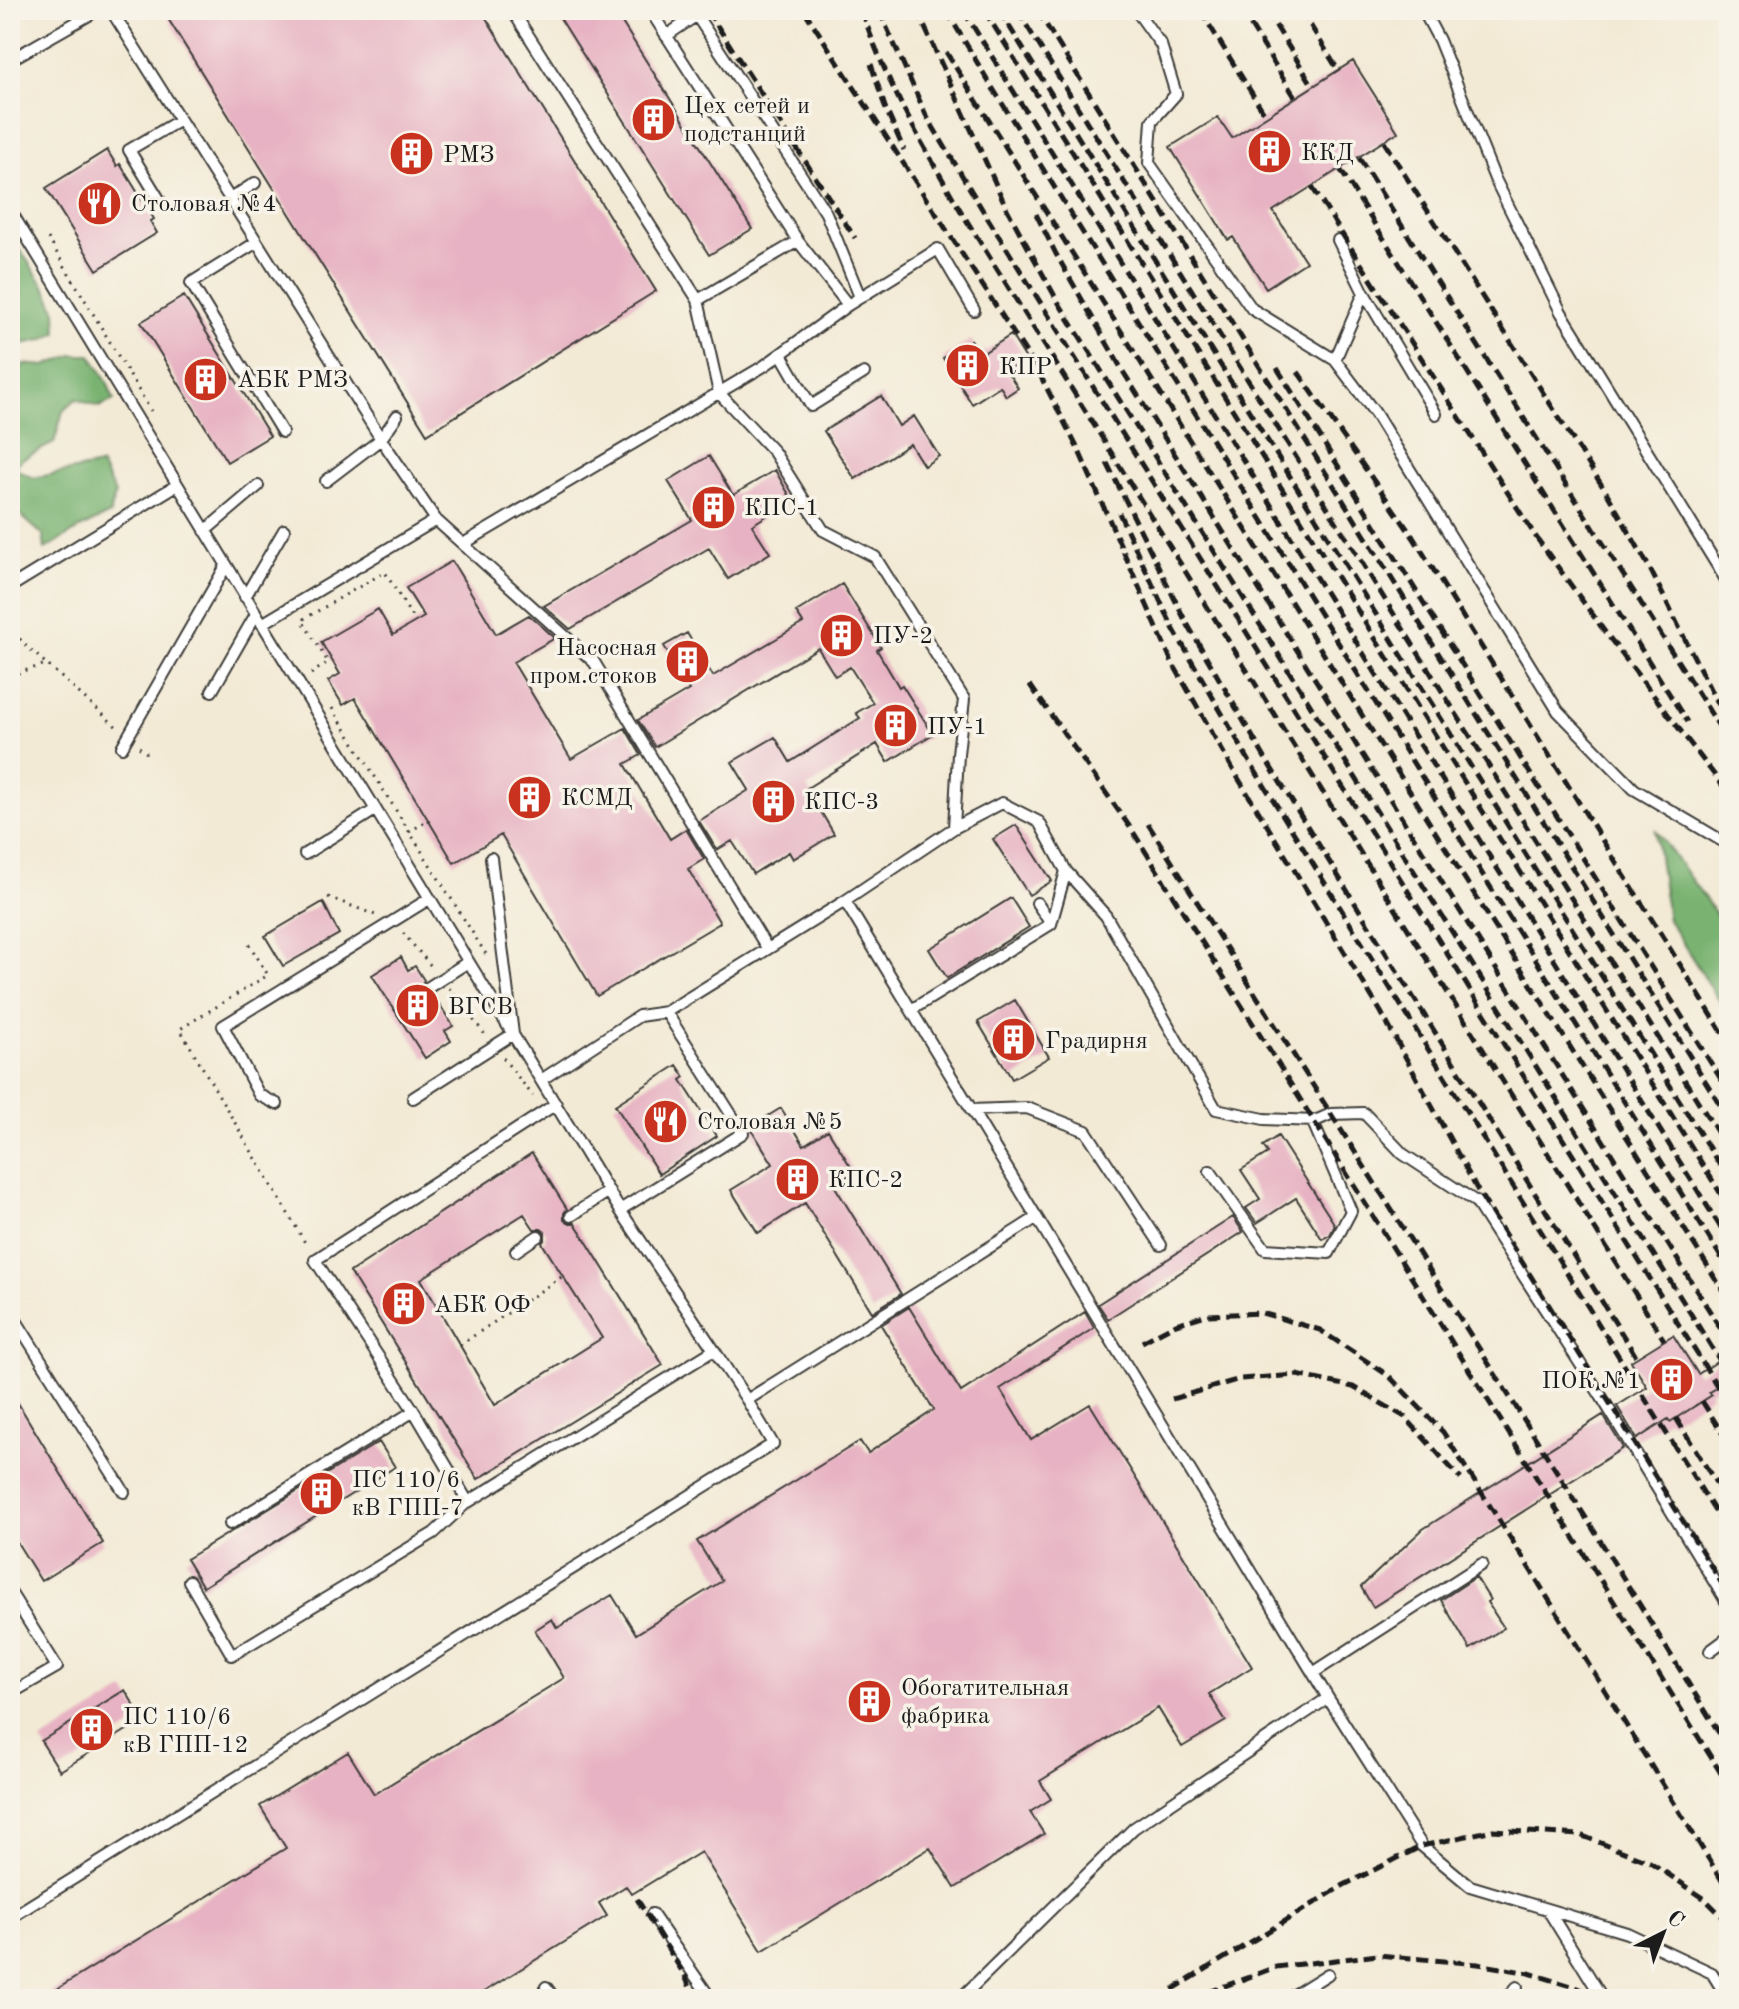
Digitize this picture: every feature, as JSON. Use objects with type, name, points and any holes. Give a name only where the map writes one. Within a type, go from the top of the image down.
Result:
[{"type":"lane","points":[[10,60],[98,10]]},
{"type":"lane","points":[[111,10],[381,439],[436,520],[594,662],[767,948]]},
{"type":"lane","points":[[512,10],[698,300],[719,393],[774,452],[823,530],[875,557],[964,699],[954,828]]},
{"type":"lane","points":[[650,10],[798,241],[848,305]]},
{"type":"lane","points":[[1136,10],[1161,45],[1176,94],[1152,121],[1149,163],[1252,309],[1335,360],[1375,413],[1558,711],[1634,789],[1724,842],[1729,849]]},
{"type":"lane","points":[[1423,10],[1439,40],[1495,179],[1561,312],[1654,460],[1729,589]]},
{"type":"lane","points":[[666,36],[695,12],[826,213],[860,297]]},
{"type":"lane","points":[[162,204],[129,150],[180,120]]},
{"type":"lane","points":[[230,199],[255,183]]},
{"type":"lane","points":[[10,210],[620,1210],[773,1444],[10,1918]]},
{"type":"lane","points":[[1338,240],[1364,293],[1436,414]]},
{"type":"lane","points":[[698,300],[798,241]]},
{"type":"lane","points":[[257,242],[191,283],[282,432]]},
{"type":"lane","points":[[463,544],[719,393],[781,354],[860,297],[938,249],[974,310]]},
{"type":"lane","points":[[1335,360],[1364,293]]},
{"type":"lane","points":[[781,354],[811,406],[864,373]]},
{"type":"lane","points":[[326,481],[381,439],[397,416]]},
{"type":"lane","points":[[10,587],[177,485]]},
{"type":"lane","points":[[205,531],[258,486]]},
{"type":"lane","points":[[212,691],[259,619],[436,520]]},
{"type":"lane","points":[[245,597],[284,530]]},
{"type":"lane","points":[[125,742],[226,566]]},
{"type":"lane","points":[[541,1080],[639,1016],[666,1012],[845,901],[954,828],[1002,803],[1039,822],[1066,871],[1106,916],[1216,1109],[1264,1119],[1315,1121],[1331,1114],[1364,1113],[1403,1154],[1476,1202],[1601,1396],[1729,1606]]},
{"type":"lane","points":[[305,854],[375,810]]},
{"type":"lane","points":[[491,858],[513,1034]]},
{"type":"lane","points":[[911,1010],[1051,924],[1066,871]]},
{"type":"lane","points":[[277,1104],[259,1095],[223,1026],[429,899]]},
{"type":"lane","points":[[845,901],[1328,1698],[1422,1846],[1470,1886],[1627,1933],[1712,1973],[1728,1999]]},
{"type":"lane","points":[[1037,903],[1051,924]]},
{"type":"lane","points":[[429,987],[468,962]]},
{"type":"lane","points":[[620,1210],[743,1133],[666,1012]]},
{"type":"lane","points":[[413,1098],[513,1034]]},
{"type":"lane","points":[[468,1502],[414,1411],[315,1260],[556,1104]]},
{"type":"lane","points":[[971,1110],[1027,1108],[1086,1131],[1161,1245]]},
{"type":"lane","points":[[1210,1171],[1265,1249],[1329,1253],[1351,1211],[1312,1120]]},
{"type":"lane","points":[[571,1216],[609,1191]]},
{"type":"lane","points":[[747,1400],[1036,1218]]},
{"type":"lane","points":[[516,1251],[538,1236]]},
{"type":"lane","points":[[10,1311],[124,1492]]},
{"type":"lane","points":[[189,1581],[232,1655],[434,1533],[468,1502],[714,1350]]},
{"type":"lane","points":[[230,1524],[414,1411]]},
{"type":"lane","points":[[1313,1673],[1482,1564]]},
{"type":"lane","points":[[10,1592],[57,1667],[10,1694]]},
{"type":"lane","points":[[1710,1651],[1729,1637]]},
{"type":"lane","points":[[960,1999],[1134,1828],[1328,1698]]},
{"type":"lane","points":[[1548,1910],[1603,1999]]},
{"type":"lane","points":[[652,1914],[711,1999]]},
{"type":"lane","points":[[1288,1999],[1328,1974]]},
{"type":"lane","points":[[546,1987],[555,1999]]},
{"type":"lane","points":[[1506,1999],[1517,1987]]},
{"type":"path","points":[[311,674],[328,662],[302,620],[385,572],[415,622]]},
{"type":"path","points":[[10,626],[23,643],[125,742],[148,754]]},
{"type":"path","points":[[18,673],[46,664]]},
{"type":"path","points":[[409,832],[428,820]]},
{"type":"path","points":[[460,1345],[563,1276]]},
{"type":"green space","points":[[10,234],[48,292],[56,311],[57,333],[43,340],[10,346]]},
{"type":"green space","points":[[73,355],[91,355],[114,400],[99,407],[76,399],[63,411],[54,443],[22,459],[14,468],[33,478],[101,465],[115,494],[110,514],[45,549],[43,535],[19,514],[10,514],[10,377],[24,364],[45,366]]},
{"type":"green space","points":[[1655,829],[1729,932],[1729,1016],[1668,920]]},
{"type":"building","name":"РМЗ","points":[[179,10],[481,10],[656,291],[427,434],[167,17]]},
{"type":"building","name":"Цех сетей и подстанций","points":[[555,10],[614,10],[752,229],[709,255]]},
{"type":"building","name":"ККД","points":[[1353,61],[1398,132],[1273,211],[1306,262],[1266,288],[1233,237],[1228,240],[1170,147],[1218,117],[1232,138]]},
{"type":"building","name":"Столовая №4","points":[[107,150],[117,166],[120,164],[154,219],[150,221],[157,233],[97,270],[46,188]]},
{"type":"building","name":"АБК РМЗ","points":[[184,296],[270,436],[227,462],[141,322]]},
{"type":"building","name":"КПР","points":[[1011,335],[1026,359],[1007,371],[1018,388],[1006,396],[1000,386],[972,404],[943,358],[971,340],[980,355]]},
{"type":"building","points":[[881,396],[899,426],[914,416],[939,456],[924,466],[910,444],[855,479],[824,431]]},
{"type":"building","points":[[709,456],[733,495],[775,470],[792,500],[752,525],[770,553],[728,579],[709,548],[570,629],[544,606],[692,520],[668,481]]},
{"type":"building","name":"КСМД","points":[[452,561],[496,634],[529,615],[555,638],[513,662],[571,759],[625,728],[641,755],[625,764],[670,839],[686,829],[704,859],[688,869],[720,923],[597,996],[501,835],[454,863],[355,698],[343,705],[328,681],[340,674],[321,642],[378,609],[393,635],[424,617],[406,588]]},
{"type":"building","points":[[842,584],[881,647],[877,650],[899,687],[902,685],[933,734],[888,762],[877,744],[807,788],[834,834],[793,859],[789,852],[753,874],[732,841],[717,850],[699,821],[749,790],[732,762],[775,737],[790,762],[860,718],[856,713],[873,703],[850,667],[835,676],[818,648],[655,747],[638,720],[689,690],[664,646],[687,633],[713,676],[803,623],[796,612]]},
{"type":"building","points":[[1016,825],[1052,881],[1029,895],[993,839]]},
{"type":"building","points":[[1011,898],[1029,927],[947,978],[929,949]]},
{"type":"building","points":[[323,902],[339,934],[283,966],[265,936]]},
{"type":"building","name":"ВГСВ","points":[[401,957],[408,970],[415,966],[424,980],[422,991],[433,994],[453,1026],[445,1031],[451,1041],[425,1058],[372,975]]},
{"type":"building","name":"Градирня","points":[[1015,1000],[1049,1057],[1012,1079],[978,1022]]},
{"type":"building","name":"Столовая №5","points":[[677,1065],[685,1077],[681,1080],[717,1136],[659,1174],[615,1105]]},
{"type":"building","points":[[781,1108],[804,1145],[828,1130],[854,1172],[834,1185],[901,1294],[872,1312],[805,1203],[758,1233],[731,1190],[773,1164],[750,1127]]},
{"type":"building","points":[[1278,1136],[1335,1225],[1330,1235],[1322,1239],[1296,1198],[1257,1223],[1246,1208],[1260,1199],[1241,1170],[1268,1153],[1263,1146]]},
{"type":"building","name":"АБК ОФ","points":[[532,1153],[567,1209],[564,1220],[575,1223],[663,1365],[478,1479],[350,1272]],"holes":[[[524,1214],[534,1229],[545,1232],[542,1243],[602,1338],[495,1405],[421,1279]]]},
{"type":"building","points":[[1233,1217],[1243,1232],[1108,1319],[1098,1304]]},
{"type":"building","name":"Обогатительная фабрика","points":[[909,1307],[961,1392],[1085,1312],[1094,1328],[1000,1389],[1031,1440],[1090,1404],[1252,1667],[1209,1694],[1226,1721],[1182,1747],[1158,1708],[1040,1781],[1051,1799],[1030,1812],[1044,1834],[955,1888],[930,1848],[762,1951],[701,1852],[632,1894],[626,1886],[599,1903],[607,1916],[472,1999],[41,1999],[286,1848],[260,1806],[348,1752],[374,1794],[564,1678],[535,1630],[552,1619],[557,1628],[612,1595],[636,1634],[722,1581],[697,1541],[860,1441],[868,1453],[934,1410],[881,1325]]},
{"type":"building","name":"ПОК №1","points":[[1673,1335],[1698,1374],[1729,1354],[1729,1380],[1670,1422],[1668,1419],[1637,1439],[1617,1406],[1647,1387],[1631,1361]]},
{"type":"building","points":[[10,1390],[103,1543],[41,1581],[10,1531]]},
{"type":"building","points":[[1603,1415],[1623,1448],[1373,1607],[1361,1587],[1423,1529]]},
{"type":"building","name":"ПС 110/6 кВ ГПП-7","points":[[379,1442],[395,1467],[203,1587],[186,1559]]},
{"type":"building","points":[[1476,1577],[1504,1628],[1470,1649],[1441,1600]]},
{"type":"building","name":"ПС 110/6 кВ ГПП-12","points":[[125,1690],[143,1720],[60,1771],[41,1741]]},
{"type":"railway","points":[[707,10],[855,238]]},
{"type":"railway","points":[[804,10],[1038,371],[1079,451],[1172,662],[1235,773],[1381,1012],[1478,1191],[1729,1595]]},
{"type":"railway","points":[[862,10],[894,89],[962,213],[1664,1340]]},
{"type":"railway","points":[[879,10],[926,115],[982,209],[1729,1405]]},
{"type":"railway","points":[[917,10],[1007,209],[1057,300],[1729,1375]]},
{"type":"railway","points":[[946,10],[1729,1270]]},
{"type":"railway","points":[[963,10],[1729,1241]]},
{"type":"railway","points":[[984,10],[1729,1207]]},
{"type":"railway","points":[[999,10],[1729,1180]]},
{"type":"railway","points":[[1017,10],[1729,1151]]},
{"type":"railway","points":[[1037,10],[1729,1119]]},
{"type":"railway","points":[[1200,10],[1266,116]]},
{"type":"railway","points":[[1241,10],[1295,97]]},
{"type":"railway","points":[[1266,10],[1313,86]]},
{"type":"railway","points":[[1301,10],[1338,70]]},
{"type":"railway","points":[[946,52],[1729,1300]]},
{"type":"railway","points":[[871,64],[904,150]]},
{"type":"railway","points":[[1384,142],[1608,495],[1648,565],[1718,705]]},
{"type":"railway","points":[[1359,158],[1729,742]]},
{"type":"railway","points":[[1340,169],[1687,722]]},
{"type":"railway","points":[[1312,187],[1536,537],[1729,794]]},
{"type":"railway","points":[[1036,214],[1124,373],[1729,1342]]},
{"type":"railway","points":[[1277,368],[1729,1092]]},
{"type":"railway","points":[[1298,372],[1413,537],[1729,1043]]},
{"type":"railway","points":[[1107,463],[1185,620],[1265,758],[1637,1358]]},
{"type":"railway","points":[[1119,513],[1173,628],[1251,764],[1729,1534]]},
{"type":"railway","points":[[1030,685],[1132,830],[1729,1786]]},
{"type":"railway","points":[[1148,824],[1729,1749]]},
{"type":"railway","points":[[1142,1342],[1176,1324],[1206,1315],[1262,1313],[1320,1330],[1389,1376],[1443,1432],[1729,1892]]},
{"type":"railway","points":[[1172,1399],[1240,1379],[1297,1375],[1353,1387],[1405,1417],[1461,1479]]},
{"type":"railway","points":[[1702,1401],[1729,1444]]},
{"type":"railway","points":[[1676,1418],[1729,1504]]},
{"type":"railway","points":[[1157,1999],[1344,1885],[1422,1846],[1493,1830],[1580,1835],[1650,1862],[1705,1899],[1729,1923]]},
{"type":"railway","points":[[637,1899],[685,1976],[695,1999]]},
{"type":"railway","points":[[1190,1999],[1276,1967],[1378,1955],[1478,1964],[1529,1973],[1602,1999]]},
{"type":"place","name":"Цех сетей и подстанций","points":[[653,119]]},
{"type":"place","name":"ККД","points":[[1270,152]]},
{"type":"place","name":"РМЗ","points":[[412,154]]},
{"type":"place","name":"Столовая №4","points":[[100,203]]},
{"type":"place","name":"КПР","points":[[968,366]]},
{"type":"place","name":"АБК РМЗ","points":[[206,379]]},
{"type":"place","name":"КПС-1","points":[[713,507]]},
{"type":"place","name":"ПУ-2","points":[[842,635]]},
{"type":"place","name":"Насосная пром.стоков","points":[[688,661]]},
{"type":"place","name":"ПУ-1","points":[[896,726]]},
{"type":"place","name":"КСМД","points":[[530,797]]},
{"type":"place","name":"КПС-3","points":[[773,801]]},
{"type":"place","name":"ВГСВ","points":[[417,1006]]},
{"type":"place","name":"Градирня","points":[[1014,1040]]},
{"type":"place","name":"Столовая №5","points":[[666,1121]]},
{"type":"place","name":"КПС-2","points":[[797,1179]]},
{"type":"place","name":"АБК ОФ","points":[[403,1304]]},
{"type":"place","name":"ПОК №1","points":[[1672,1380]]},
{"type":"place","name":"ПС 110/6 кВ ГПП-7","points":[[321,1493]]},
{"type":"place","name":"Обогатительная фабрика","points":[[870,1701]]},
{"type":"place","name":"ПС 110/6 кВ ГПП-12","points":[[92,1730]]}]
